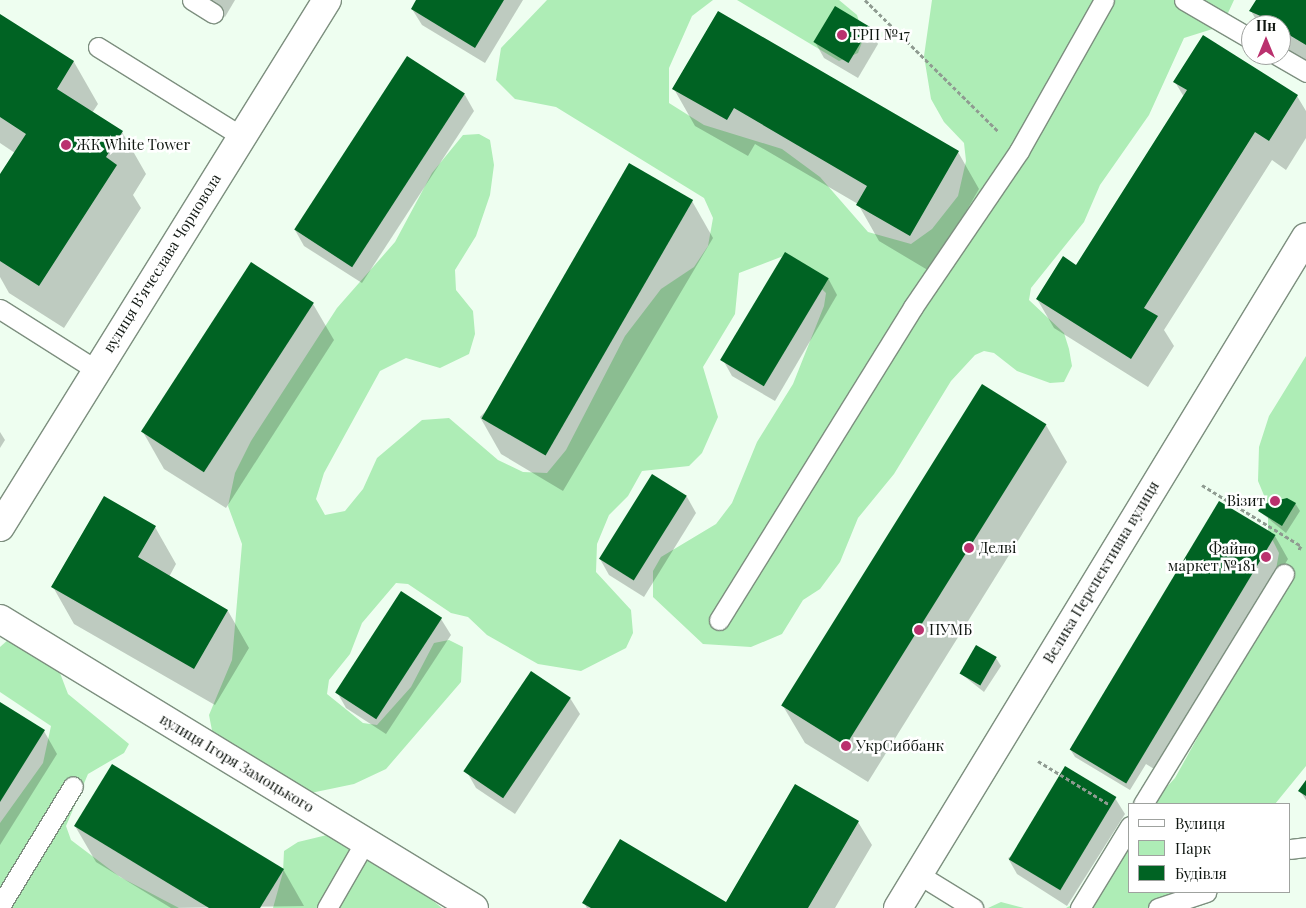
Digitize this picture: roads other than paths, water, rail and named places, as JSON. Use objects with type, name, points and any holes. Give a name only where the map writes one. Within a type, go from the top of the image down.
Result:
[{"type":"street","name":"вулиця Вʼячеслава Чорновола","points":[[0,527],[327,0]]},
{"type":"street","name":"Велика Перспективна вулиця","points":[[898,908],[1306,238]]},
{"type":"street","name":"вулиця Ігоря Замоцького","points":[[0,618],[474,908]]},
{"type":"lane","points":[[192,0],[213,13]]},
{"type":"lane","points":[[719,620],[913,307],[1019,151],[1104,0]]},
{"type":"lane","points":[[1184,0],[1241,34]]},
{"type":"lane","points":[[98,47],[241,136]]},
{"type":"lane","points":[[1291,63],[1306,72]]},
{"type":"lane","points":[[0,309],[96,370]]},
{"type":"lane","points":[[1144,803],[1284,574]]},
{"type":"lane","points":[[0,906],[73,786]]},
{"type":"lane","points":[[1080,908],[1128,829]]},
{"type":"lane","points":[[327,908],[365,842]]},
{"type":"lane","points":[[1291,849],[1306,847]]},
{"type":"lane","points":[[918,874],[973,908]]},
{"type":"lane","points":[[1158,908],[1203,893]]},
{"type":"place","name":"ГРП №17","points":[[842,35]]},
{"type":"place","name":"ЖК White Tower","points":[[66,145]]},
{"type":"place","name":"Візит","points":[[1275,501]]},
{"type":"place","name":"Делві","points":[[969,548]]},
{"type":"place","name":"Файно маркет №181","points":[[1266,557]]},
{"type":"place","name":"ПУМБ","points":[[919,630]]},
{"type":"place","name":"УкрСиббанк","points":[[846,746]]}]
